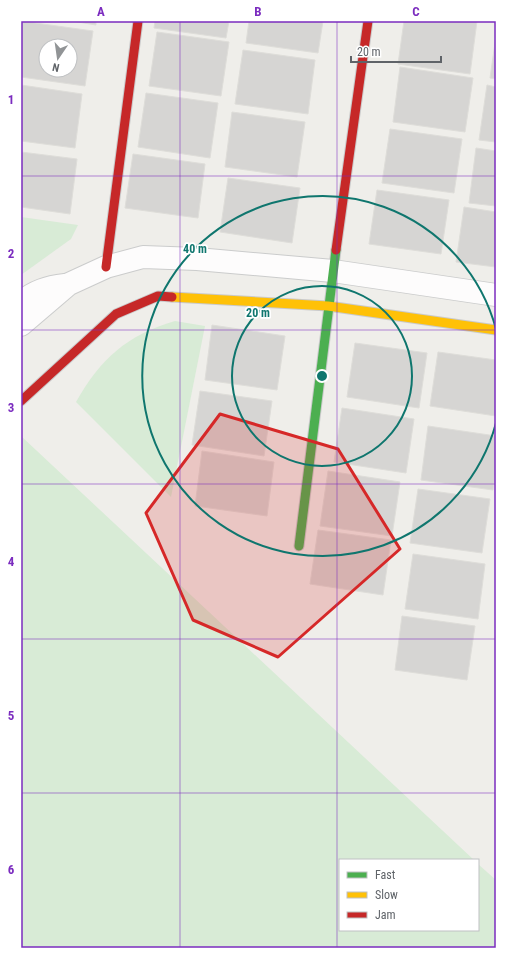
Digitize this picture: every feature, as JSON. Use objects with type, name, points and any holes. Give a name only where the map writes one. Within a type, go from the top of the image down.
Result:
[{"type":"street","points":[[106,267],[138,21]]},
{"type":"street","points":[[299,546],[328,306],[368,21]]},
{"type":"street","points":[[21,302],[34,292],[69,284],[106,267],[143,257],[197,259],[333,271],[496,295]]},
{"type":"street","points":[[21,325],[69,284]]},
{"type":"street","points":[[21,401],[116,314],[158,296],[328,306],[496,330]]},
{"type":"highlighted area","points":[[220,414],[338,449],[400,549],[278,657],[193,620],[146,513]]},
{"type":"green space","points":[[21,217],[78,225],[71,239],[21,275]]},
{"type":"green space","points":[[175,321],[205,326],[171,497],[76,402],[95,373],[116,351],[129,341],[158,327]]},
{"type":"green space","points":[[21,436],[473,859],[339,859],[339,931],[479,931],[479,865],[496,880],[496,948],[21,948]]},
{"type":"building","points":[[21,21],[93,31],[85,86],[21,77]]},
{"type":"building","points":[[72,21],[96,21],[96,25]]},
{"type":"building","points":[[155,21],[229,21],[226,38],[154,28]]},
{"type":"building","points":[[249,21],[323,21],[318,53],[246,43]]},
{"type":"building","points":[[404,21],[477,21],[470,74],[398,64]]},
{"type":"building","points":[[157,32],[229,42],[221,96],[149,86]]},
{"type":"building","points":[[496,36],[496,79],[490,78]]},
{"type":"building","points":[[243,50],[315,60],[308,114],[235,104]]},
{"type":"building","points":[[400,67],[473,78],[465,132],[393,122]]},
{"type":"building","points":[[21,85],[82,94],[75,148],[21,141]]},
{"type":"building","points":[[487,85],[496,87],[496,142],[479,140]]},
{"type":"building","points":[[146,93],[218,103],[210,158],[138,147]]},
{"type":"building","points":[[232,112],[305,122],[297,177],[225,167]]},
{"type":"building","points":[[390,129],[462,139],[454,193],[382,183]]},
{"type":"building","points":[[476,148],[496,151],[496,206],[469,203]]},
{"type":"building","points":[[21,152],[77,159],[70,214],[21,207]]},
{"type":"building","points":[[133,154],[205,164],[198,218],[125,208]]},
{"type":"building","points":[[228,178],[300,188],[292,243],[220,232]]},
{"type":"building","points":[[377,190],[449,200],[441,254],[369,244]]},
{"type":"building","points":[[464,207],[496,212],[496,267],[456,262]]},
{"type":"building","points":[[212,325],[285,336],[277,390],[205,380]]},
{"type":"building","points":[[355,343],[427,353],[419,408],[347,397]]},
{"type":"building","points":[[438,352],[496,360],[496,416],[430,406]]},
{"type":"building","points":[[200,391],[272,401],[264,456],[192,445]]},
{"type":"building","points":[[342,408],[414,419],[406,473],[334,462]]},
{"type":"building","points":[[428,426],[496,436],[496,469],[493,490],[421,480]]},
{"type":"building","points":[[202,451],[274,462],[267,516],[195,506]]},
{"type":"building","points":[[328,471],[400,482],[392,536],[320,526]]},
{"type":"building","points":[[418,489],[490,499],[482,553],[410,543]]},
{"type":"building","points":[[318,530],[391,540],[383,595],[310,584]]},
{"type":"building","points":[[413,554],[485,564],[478,619],[405,609]]},
{"type":"building","points":[[402,616],[475,626],[467,680],[395,670]]},
{"type":"traffic: fast","points":[[299,546],[336,250]]},
{"type":"traffic: slow","points":[[172,297],[328,306],[496,330]]},
{"type":"traffic: jam","points":[[106,267],[138,21]]},
{"type":"traffic: jam","points":[[336,250],[368,21]]},
{"type":"traffic: jam","points":[[21,401],[116,314],[158,296],[172,297]]}]
